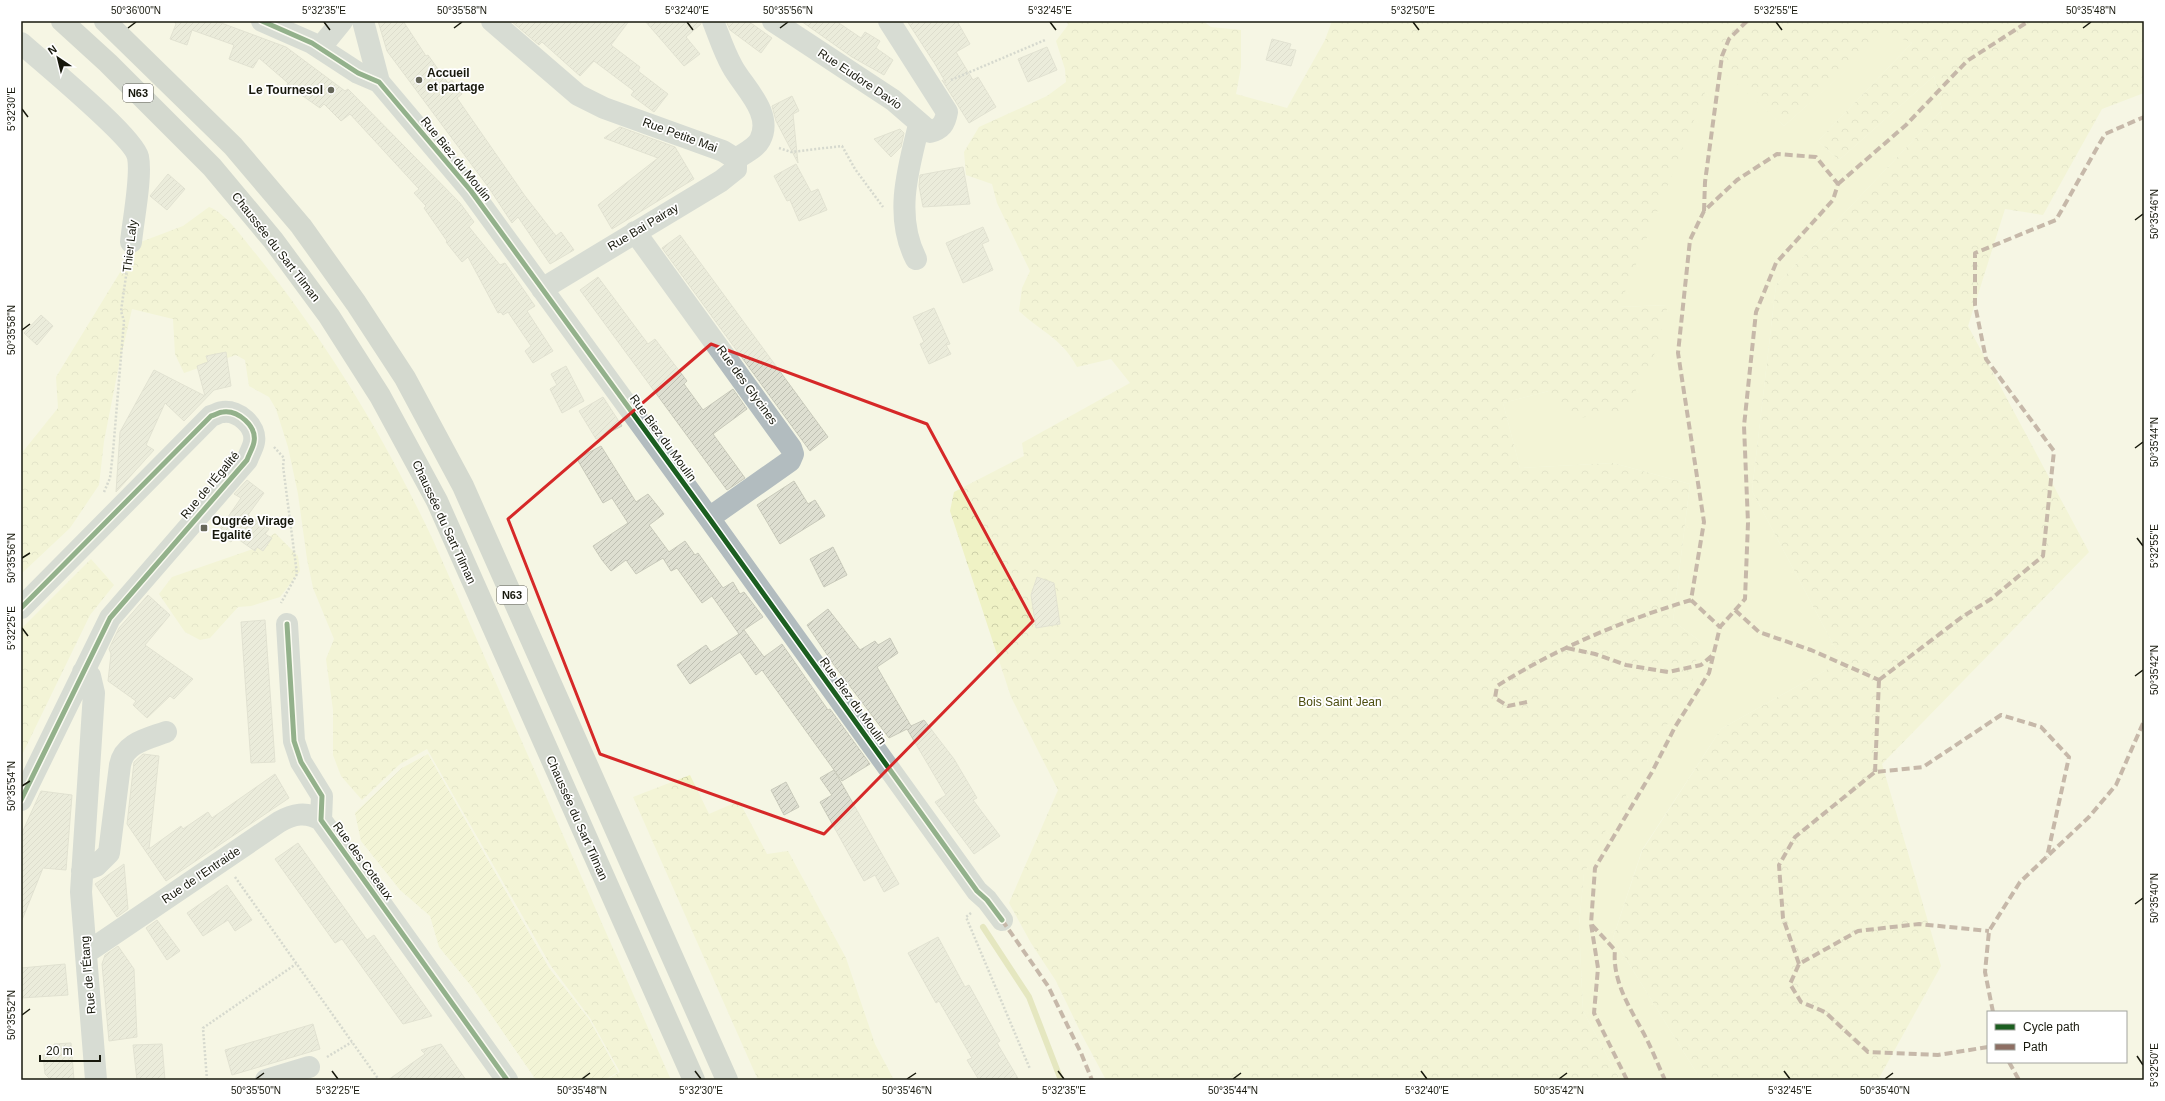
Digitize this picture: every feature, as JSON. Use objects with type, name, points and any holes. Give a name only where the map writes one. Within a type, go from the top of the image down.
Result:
[{"type":"highway","name":"Chaussée du Sart Tilman","points":[[62,21],[108,63],[212,167],[272,240],[329,316],[380,396],[437,501],[694,1080]]},
{"type":"highway","name":"N63","points":[[105,21],[233,146],[301,226],[356,303],[405,378],[463,486],[727,1080]]},
{"type":"street","name":"Rue Biez du Moulin","points":[[262,21],[305,39],[358,73],[379,82],[471,191],[709,518],[972,885],[987,900],[1002,920]]},
{"type":"street","points":[[320,48],[342,21]]},
{"type":"street","points":[[363,21],[379,82]]},
{"type":"street","name":"Rue Petite Mai","points":[[492,21],[568,89],[583,98],[604,108],[717,148],[736,159]]},
{"type":"street","points":[[713,21],[731,65],[752,94],[762,120],[763,131],[760,142],[736,159]]},
{"type":"street","name":"Rue Eudore Davio","points":[[773,21],[893,100],[919,125],[930,132],[940,129],[945,122],[947,112],[889,21]]},
{"type":"street","name":"Thier Laly","points":[[21,43],[116,128],[134,147],[138,165],[130,242]]},
{"type":"street","points":[[916,259],[906,233],[904,208],[910,161],[919,125]]},
{"type":"street","name":"Rue Bai Pairay","points":[[542,289],[721,181],[736,169],[736,159]]},
{"type":"street","name":"Rue des Glycines","points":[[635,232],[791,448],[792,454],[790,461],[709,518]]},
{"type":"street","points":[[21,608],[211,416],[223,412],[235,413],[245,420],[252,430],[254,441]]},
{"type":"street","name":"Rue de l'Égalité","points":[[21,800],[110,618],[247,460],[254,441]]},
{"type":"street","name":"Rue des Coteaux","points":[[283,615],[294,741],[301,762],[322,796],[321,820],[507,1080]]},
{"type":"street","name":"Rue de l'Étang","points":[[83,672],[90,676],[94,692],[82,871],[86,953],[96,1080]]},
{"type":"street","points":[[82,871],[96,866],[109,853],[120,765],[124,754],[137,743],[166,732]]},
{"type":"street","name":"Rue de l'Entraide","points":[[86,953],[288,817],[307,814],[321,820]]},
{"type":"street","points":[[276,1079],[309,1067]]},
{"type":"path","points":[[932,88],[1045,40]]},
{"type":"path","points":[[799,151],[842,146],[855,169],[884,208]]},
{"type":"path","points":[[254,441],[273,446],[284,458],[283,466],[297,574],[283,615]]},
{"type":"path","points":[[224,860],[379,1080]]},
{"type":"path","points":[[987,900],[966,917],[1030,1069]]},
{"type":"path","points":[[207,1080],[204,1028],[296,964]]},
{"type":"path","points":[[309,1067],[352,1042]]},
{"type":"highlighted area","points":[[711,344],[927,424],[1033,621],[824,834],[600,754],[508,519]]},
{"type":"green space","name":"Bois Saint Jean","points":[[1067,21],[1203,21],[1211,27],[1241,30],[1241,67],[1236,94],[1287,108],[1325,40],[1332,21],[2144,21],[2144,93],[2102,109],[2043,215],[2005,209],[1968,326],[2089,552],[1882,764],[1941,966],[1878,1080],[1701,1080],[1613,938],[1642,851],[1721,729],[1842,661],[1752,491],[1776,285],[1942,110],[1934,76],[1839,160],[1818,141],[1912,43],[1888,33],[1784,126],[1716,65],[1619,307],[1668,305],[1655,353],[1625,412],[1570,419],[1549,391],[1503,403],[1520,468],[1613,463],[1690,484],[1673,621],[1700,641],[1692,682],[1606,830],[1584,873],[1579,925],[1583,1011],[1620,1080],[1106,1080],[1056,981],[1031,943],[1009,903],[1058,790],[1011,697],[950,511],[954,492],[1024,456],[1022,443],[1130,383],[1111,359],[1077,367],[1065,349],[1058,342],[1019,311],[1022,288],[1030,271],[997,203],[992,184],[966,175],[964,152],[979,127],[1047,96],[1066,82],[1065,69],[1056,41],[1068,25]]},
{"type":"green space","points":[[1888,32],[1912,43],[1818,141],[1839,160],[1934,76],[1942,110],[1776,285],[1752,491],[1842,661],[1721,729],[1642,850],[1613,938],[1701,1080],[1620,1080],[1583,1011],[1579,925],[1584,872],[1700,641],[1673,621],[1690,484],[1613,463],[1520,468],[1503,403],[1549,391],[1667,305],[1618,307],[1716,64],[1784,126]]},
{"type":"green space","points":[[209,207],[222,215],[228,221],[256,254],[307,321],[331,356],[375,428],[415,502],[671,1080],[607,1080],[620,1072],[590,1018],[551,966],[427,749],[400,764],[362,800],[341,776],[333,755],[333,710],[326,659],[334,639],[313,588],[307,559],[298,494],[288,447],[276,409],[269,397],[249,386],[245,360],[236,355],[184,373],[175,354],[173,319],[132,309],[104,441],[99,485],[70,528],[21,574],[21,454],[58,408],[56,377],[138,243],[183,226]]},
{"type":"green space","points":[[275,533],[298,556],[300,571],[280,597],[251,606],[238,607],[210,638],[200,640],[185,632],[159,594],[172,577],[253,549]]},
{"type":"green space","points":[[91,559],[114,585],[90,615],[21,757],[21,629]]},
{"type":"green space","points":[[428,754],[549,968],[589,1019],[618,1072],[605,1080],[536,1080],[472,987],[439,947],[430,916],[400,890],[361,841],[355,813],[402,768]]},
{"type":"green space","points":[[690,775],[709,814],[739,801],[767,854],[788,851],[846,958],[875,1044],[894,1080],[758,1080],[633,797]]},
{"type":"building","points":[[174,21],[216,21],[286,47],[345,91],[348,89],[460,203],[474,222],[469,227],[500,265],[505,263],[535,306],[527,311],[553,351],[533,363],[525,351],[531,346],[508,312],[503,315],[501,312],[498,313],[468,257],[462,262],[446,242],[447,241],[424,208],[426,206],[414,193],[419,189],[350,114],[341,121],[324,104],[320,108],[287,85],[288,83],[259,58],[253,68],[229,59],[234,45],[192,30],[187,45],[170,39],[176,24]]},
{"type":"building","points":[[378,21],[403,21],[426,56],[428,55],[448,83],[452,80],[462,94],[457,98],[525,196],[556,236],[561,232],[574,250],[550,264],[518,217],[512,223],[489,188],[387,51]]},
{"type":"building","points":[[511,21],[629,21],[611,45],[640,67],[638,71],[668,94],[654,112],[631,95],[634,91],[594,61],[580,76],[542,42],[539,45]]},
{"type":"building","points":[[645,21],[701,21],[701,24],[686,37],[700,54],[684,66]]},
{"type":"building","points":[[726,21],[748,21],[772,38],[761,53],[730,30]]},
{"type":"building","points":[[801,21],[836,21],[861,38],[865,32],[880,41],[876,48],[893,60],[884,75],[852,57]]},
{"type":"building","points":[[907,21],[957,21],[970,44],[956,52],[973,80],[978,77],[996,107],[969,123],[942,80],[946,83],[935,64]]},
{"type":"building","points":[[1272,39],[1291,44],[1289,49],[1296,50],[1291,66],[1266,60]]},
{"type":"building","points":[[1047,47],[1057,70],[1028,82],[1018,59]]},
{"type":"building","points":[[792,96],[799,111],[793,114],[798,163],[776,121],[772,106]]},
{"type":"building","points":[[620,127],[675,147],[694,179],[612,229],[598,205],[658,158],[604,138]]},
{"type":"building","points":[[900,129],[904,133],[901,147],[891,157],[874,139]]},
{"type":"building","points":[[796,164],[811,192],[818,189],[827,210],[799,221],[790,200],[787,201],[774,176]]},
{"type":"building","points":[[963,167],[970,204],[923,207],[919,186],[920,175]]},
{"type":"building","points":[[168,174],[185,189],[167,210],[150,196]]},
{"type":"building","points":[[983,227],[989,241],[982,244],[993,270],[963,283],[946,243]]},
{"type":"building","points":[[680,235],[828,437],[810,451],[662,248]]},
{"type":"building","points":[[598,277],[648,344],[655,339],[687,381],[684,384],[703,410],[733,389],[747,409],[713,434],[745,478],[727,490],[580,290]]},
{"type":"building","points":[[934,308],[950,344],[946,345],[951,354],[929,364],[920,344],[924,342],[913,317]]},
{"type":"building","points":[[41,315],[53,326],[37,345],[24,333]]},
{"type":"building","points":[[226,352],[231,386],[214,390],[184,421],[165,403],[146,445],[154,450],[116,492],[120,432],[154,370],[205,396],[197,366],[208,362],[206,356]]},
{"type":"building","points":[[566,366],[584,401],[562,413],[550,389],[557,385],[551,374]]},
{"type":"building","points":[[603,397],[622,426],[596,439],[579,411]]},
{"type":"building","points":[[601,446],[636,502],[648,494],[664,514],[649,525],[669,552],[685,541],[695,555],[698,553],[723,588],[733,582],[740,594],[744,592],[763,617],[742,631],[744,630],[764,657],[782,644],[828,710],[830,709],[870,764],[842,781],[762,670],[756,675],[740,652],[690,684],[677,665],[706,645],[711,652],[739,634],[712,596],[702,603],[677,568],[671,571],[663,558],[636,574],[626,560],[611,571],[602,560],[593,546],[628,523],[612,498],[603,503],[577,459]]},
{"type":"building","points":[[247,480],[264,493],[248,515],[269,529],[265,534],[272,538],[263,551],[257,547],[255,551],[235,537],[231,542],[217,533],[241,498],[234,494]]},
{"type":"building","points":[[794,481],[808,504],[815,500],[825,516],[780,544],[757,505]]},
{"type":"building","points":[[833,547],[847,575],[824,587],[810,559]]},
{"type":"building","points":[[1037,577],[1054,583],[1060,624],[1036,628],[1031,595]]},
{"type":"building","points":[[148,595],[170,615],[145,645],[193,679],[174,699],[170,696],[147,718],[133,705],[136,701],[108,681],[111,654],[109,649],[119,628]]},
{"type":"building","points":[[828,609],[860,650],[875,641],[878,645],[890,638],[898,653],[877,667],[911,726],[924,720],[954,759],[977,798],[973,800],[1000,836],[974,854],[935,802],[946,795],[907,729],[889,738],[834,665],[807,625]]},
{"type":"building","points":[[265,620],[275,762],[251,763],[241,622]]},
{"type":"building","points":[[143,754],[159,756],[149,849],[181,826],[183,829],[208,812],[212,818],[275,774],[289,798],[166,881],[127,824],[134,762]]},
{"type":"building","points":[[834,770],[899,884],[884,892],[875,875],[864,881],[820,802],[832,795],[820,778]]},
{"type":"building","points":[[786,782],[799,807],[784,815],[771,790]]},
{"type":"building","points":[[41,791],[72,795],[66,870],[43,868],[22,920],[21,835]]},
{"type":"building","points":[[298,843],[367,940],[374,935],[432,1016],[403,1024],[342,939],[335,943],[275,859]]},
{"type":"building","points":[[124,864],[128,909],[117,917],[95,884]]},
{"type":"building","points":[[227,885],[252,920],[235,931],[228,920],[203,936],[187,913]]},
{"type":"building","points":[[157,920],[180,951],[167,960],[146,928]]},
{"type":"building","points":[[938,937],[965,987],[969,985],[1000,1041],[997,1043],[1019,1080],[979,1080],[967,1060],[972,1058],[939,1001],[936,1003],[908,953]]},
{"type":"building","points":[[118,946],[134,969],[137,1037],[109,1041],[102,964],[105,955]]},
{"type":"building","points":[[65,964],[68,995],[21,998],[21,968]]},
{"type":"building","points":[[313,1024],[320,1049],[232,1075],[225,1050]]},
{"type":"building","points":[[71,1043],[74,1080],[51,1080],[45,1074],[43,1055],[55,1054],[54,1044]]},
{"type":"building","points":[[162,1044],[165,1080],[137,1080],[133,1045]]},
{"type":"building","points":[[441,1044],[466,1080],[388,1080],[425,1054],[421,1050]]},
{"type":"waterway","points":[[983,927],[1029,997],[1061,1080]]},
{"type":"marked path","points":[[1704,211],[1705,182],[1722,56],[1729,39],[1747,21]]},
{"type":"marked path","points":[[1838,184],[1906,125],[1967,61],[2029,21]]},
{"type":"marked path","points":[[1879,680],[1962,617],[1991,599],[2043,556],[2054,451],[1986,359],[1975,305],[1975,253],[2056,220],[2105,134],[2144,117]]},
{"type":"marked path","points":[[1627,1080],[1594,1013],[1598,968],[1591,924],[1595,868],[1652,772],[1675,727],[1709,673],[1720,627],[1745,599],[1748,523],[1744,426],[1756,312],[1776,263],[1833,200],[1838,184],[1816,157],[1777,154],[1737,180],[1704,211],[1690,240],[1678,353],[1704,522],[1691,600],[1720,627]]},
{"type":"marked path","points":[[1527,702],[1508,706],[1495,698],[1497,686],[1543,659],[1591,636],[1691,600]]},
{"type":"marked path","points":[[1735,610],[1759,632],[1811,650],[1879,680]]},
{"type":"marked path","points":[[1567,648],[1595,654],[1626,665],[1668,672],[1701,665],[1714,654]]},
{"type":"marked path","points":[[1875,772],[1879,680]]},
{"type":"marked path","points":[[1799,964],[1783,918],[1779,865],[1795,837],[1875,772],[1923,767],[2001,715],[2041,727],[2069,757],[2047,857]]},
{"type":"marked path","points":[[1993,1011],[1985,972],[1989,931],[2020,882],[2089,817],[2116,785],[2144,721]]},
{"type":"marked path","points":[[1002,920],[1048,986],[1081,1053],[1092,1080]]},
{"type":"marked path","points":[[1987,1047],[1938,1055],[1868,1052],[1825,1012],[1801,1002],[1790,984],[1799,964],[1858,931],[1919,924],[1989,931]]},
{"type":"marked path","points":[[1592,925],[1615,950],[1616,973],[1623,994],[1647,1040],[1665,1080]]},
{"type":"marked path","points":[[2010,1063],[2019,1080]]},
{"type":"cycle path","points":[[262,21],[312,43],[358,73],[379,82],[471,191],[709,518],[977,891],[987,900],[1002,920]]},
{"type":"cycle path","points":[[21,608],[211,416],[222,412],[229,412],[240,416],[245,420],[253,430],[254,436],[253,446],[247,460],[110,618],[21,800]]},
{"type":"cycle path","points":[[287,624],[294,741],[301,762],[322,796],[321,820],[507,1080]]},
{"type":"place","name":"Accueil et partage","points":[[419,80]]},
{"type":"place","name":"Le Tournesol","points":[[331,90]]},
{"type":"place","name":"Ougrée Virage Egalité","points":[[204,528]]}]
